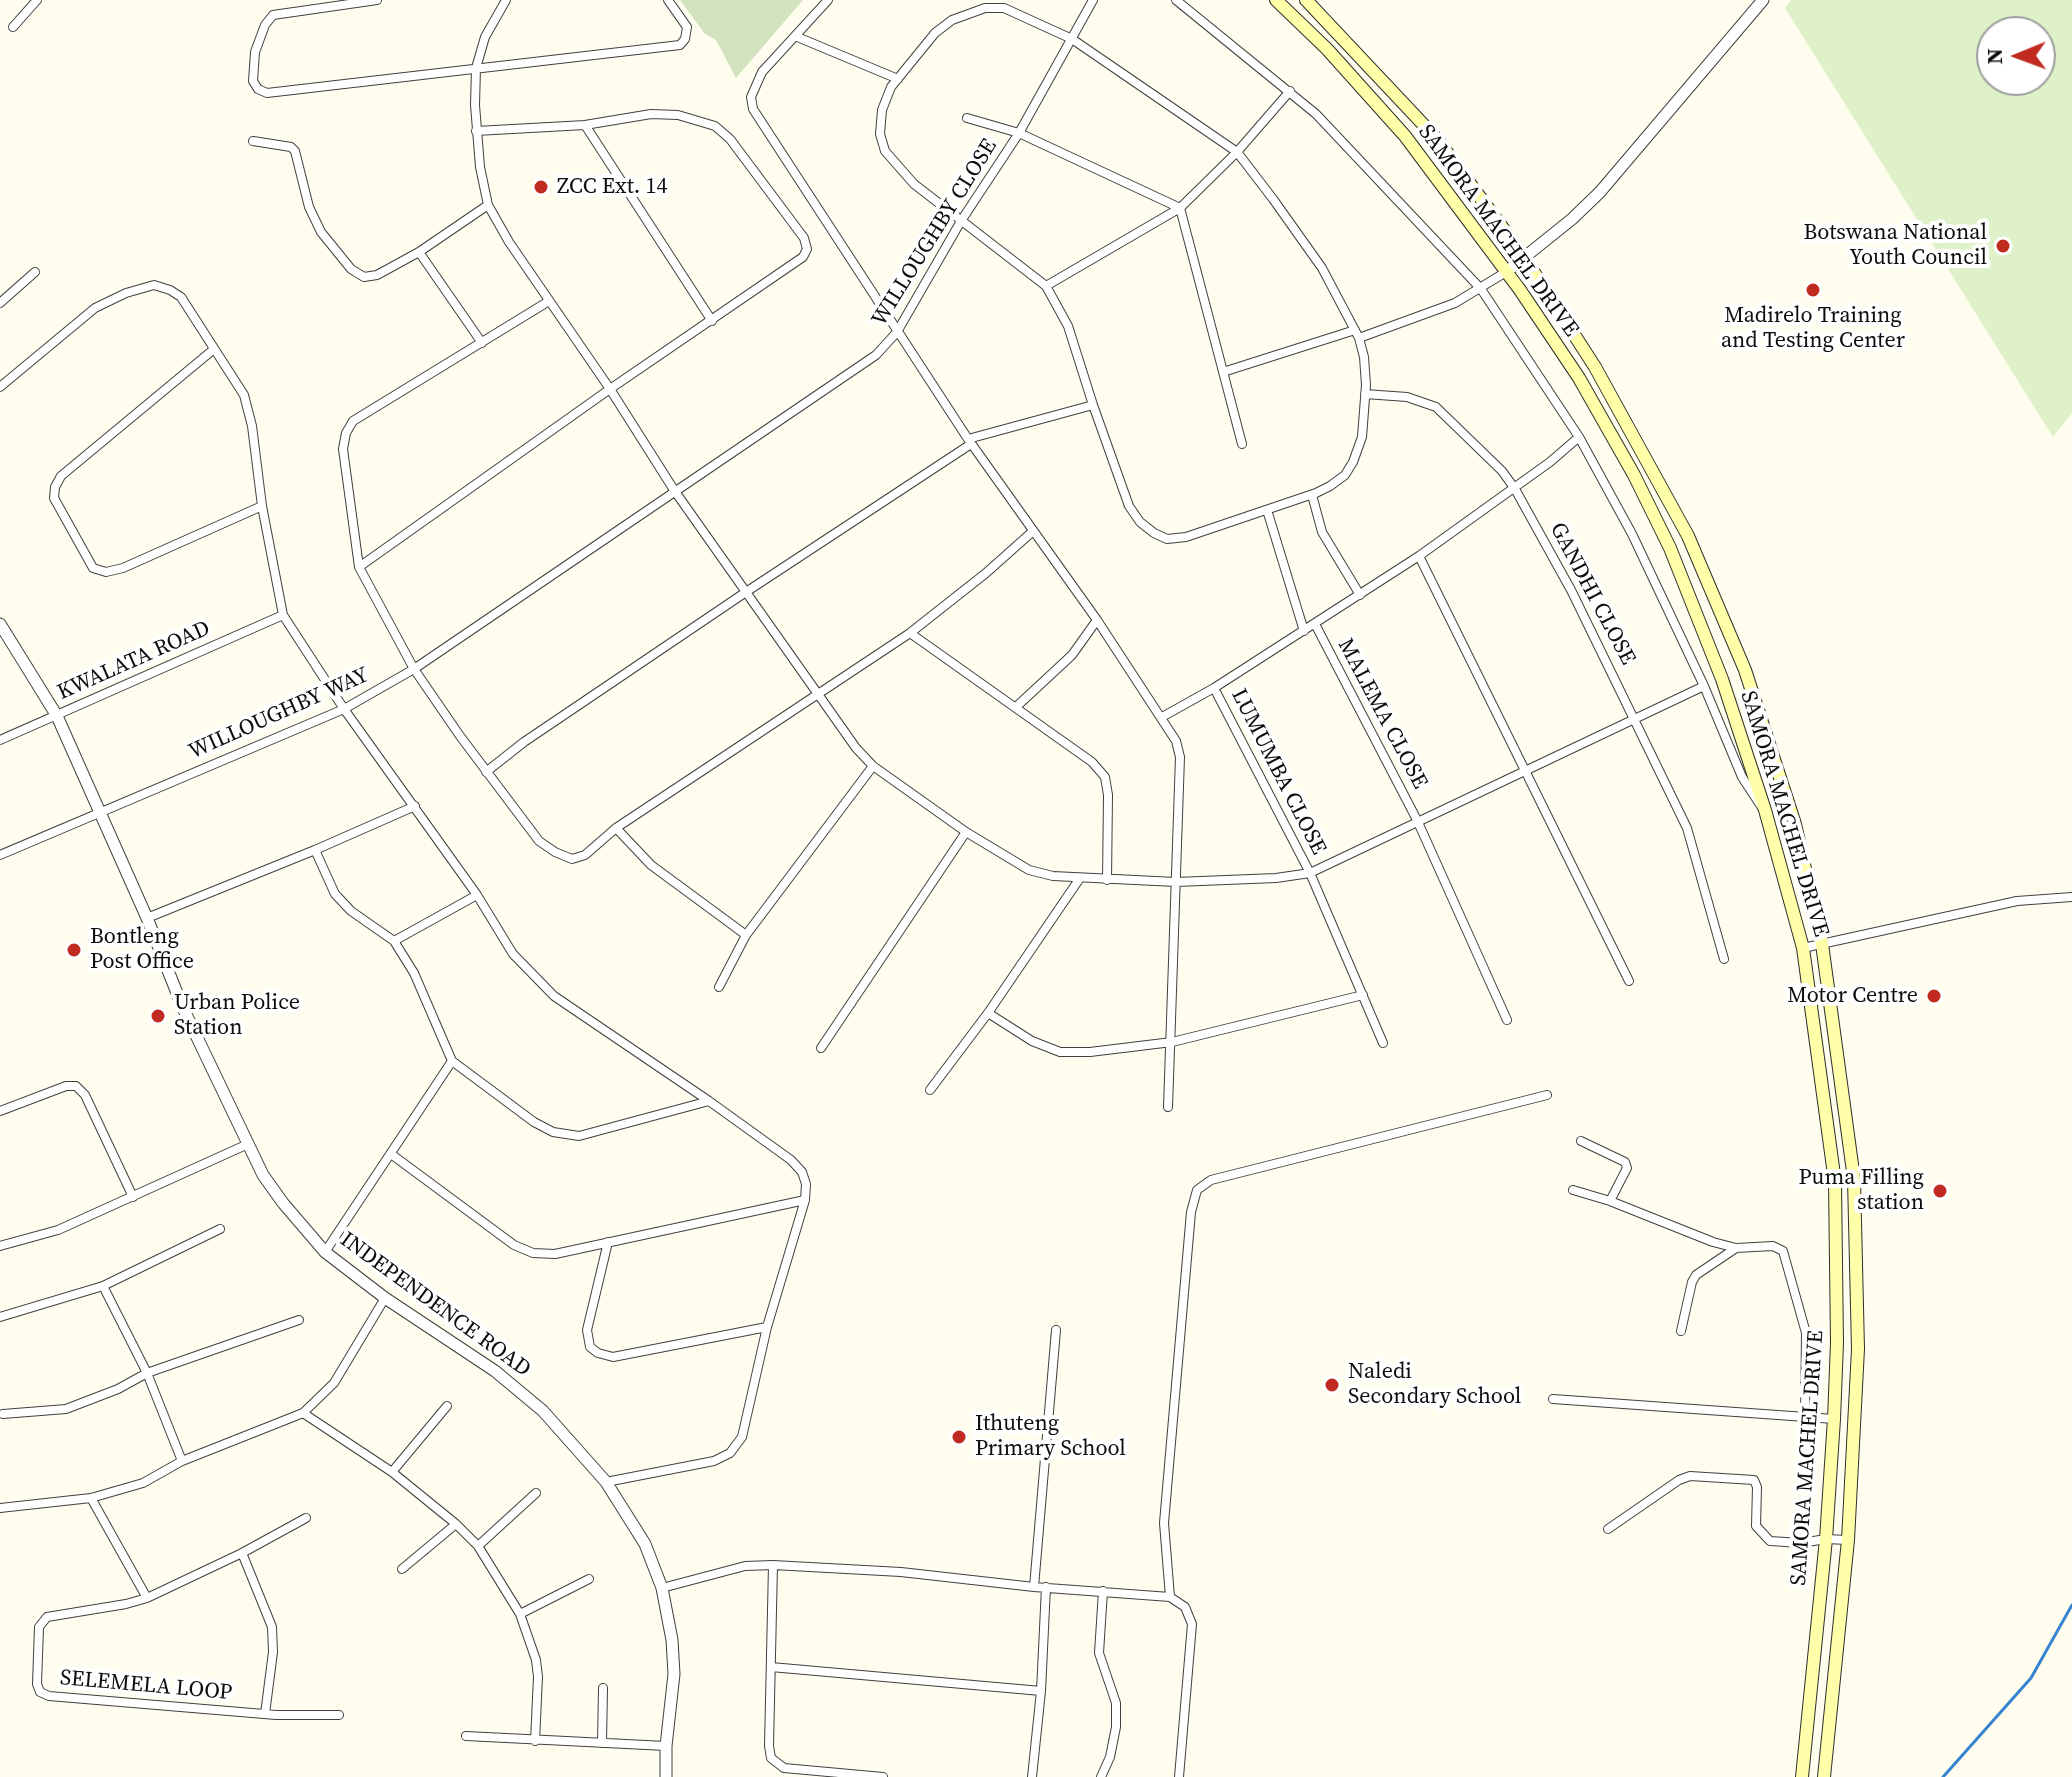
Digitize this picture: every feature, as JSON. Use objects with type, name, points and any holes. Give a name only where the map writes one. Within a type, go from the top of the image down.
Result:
[{"type":"main road","name":"SAMORA MACHEL DRIVE","points":[[1276,0],[1327,49],[1405,136],[1506,272],[1579,378],[1634,475],[1670,548],[1722,679],[1765,810],[1803,948],[1835,1182],[1837,1343],[1834,1419],[1826,1539],[1802,1777]]},
{"type":"main road","name":"SAMORA MACHEL DRIVE","points":[[1306,0],[1437,139],[1524,257],[1595,367],[1688,536],[1745,670],[1795,824],[1822,944],[1854,1179],[1858,1349],[1848,1540],[1824,1777]]},
{"type":"street","points":[[13,27],[37,0]]},
{"type":"street","points":[[377,0],[306,5],[273,15],[265,25],[255,52],[253,81],[258,89],[267,93],[680,45],[685,39],[687,27],[668,0]]},
{"type":"street","points":[[506,0],[485,37],[476,68],[476,131],[488,205],[674,490],[856,748],[873,766],[966,832],[1029,870],[1053,876],[1176,882],[1276,878],[1310,873],[1704,686]]},
{"type":"street","points":[[828,0],[758,80],[751,97],[753,109],[969,442],[1097,620],[1176,741],[1180,757],[1168,1107]]},
{"type":"street","name":"WILLOUGHBY CLOSE","points":[[674,490],[848,376],[876,355],[897,332],[961,221],[1019,133],[1093,0]]},
{"type":"street","points":[[1176,0],[1290,91],[1327,126],[1481,289],[1579,437],[1632,534],[1704,686],[1742,777],[1765,810]]},
{"type":"street","points":[[1223,372],[1455,303],[1506,272],[1572,219],[1600,192],[1763,0]]},
{"type":"street","points":[[985,8],[1004,8],[1072,39],[1237,152],[1322,268],[1357,334],[1364,357],[1362,437],[1345,475],[1312,495],[1186,537],[1167,539],[1140,522],[1129,506],[1068,326],[1046,286],[914,184],[885,151],[880,134],[882,110],[891,87],[898,79],[935,33],[952,20],[985,8]]},
{"type":"street","points":[[795,36],[898,79]]},
{"type":"street","points":[[1046,286],[1180,208],[1237,152],[1290,91]]},
{"type":"street","points":[[359,567],[803,257],[807,249],[804,238],[730,139],[715,126],[678,115],[651,114],[585,125],[476,131]]},
{"type":"street","points":[[967,118],[1019,133],[1180,208]]},
{"type":"street","points":[[585,125],[712,321]]},
{"type":"street","points":[[253,141],[291,147],[295,151],[309,207],[321,232],[351,269],[364,277],[377,275],[419,252],[488,205]]},
{"type":"street","points":[[1180,208],[1242,444]]},
{"type":"street","points":[[419,252],[482,343]]},
{"type":"street","points":[[0,303],[35,272]]},
{"type":"street","points":[[0,387],[95,308],[126,293],[154,285],[181,297],[244,395],[252,426],[262,506],[283,615],[344,709],[477,895],[513,954],[554,996],[709,1101],[791,1160],[802,1172],[806,1184],[805,1200],[767,1327],[742,1437],[730,1453],[714,1461],[606,1482]]},
{"type":"street","points":[[549,301],[353,421],[346,433],[343,449],[359,567],[414,669],[539,841],[555,852],[572,859],[585,855],[616,828],[910,633],[1032,532]]},
{"type":"street","points":[[214,349],[61,476],[54,498],[93,568],[106,572],[123,568],[262,506]]},
{"type":"street","name":"GANDHI CLOSE","points":[[1365,394],[1407,397],[1436,407],[1480,448],[1515,489],[1571,590],[1691,839],[1724,959]]},
{"type":"street","points":[[486,772],[524,742],[969,442],[1093,405]]},
{"type":"street","points":[[1162,717],[1214,688],[1419,556],[1515,489],[1579,437]]},
{"type":"street","name":"WILLOUGHBY WAY","points":[[0,855],[344,709],[414,669],[674,490]]},
{"type":"street","points":[[1312,495],[1322,532],[1360,595]]},
{"type":"street","points":[[1267,510],[1304,631]]},
{"type":"street","points":[[1419,556],[1629,981]]},
{"type":"street","name":"KWALATA ROAD","points":[[0,740],[283,615]]},
{"type":"street","points":[[1016,707],[1072,655],[1097,620]]},
{"type":"street","name":"INDEPENDENCE ROAD","points":[[0,624],[57,716],[147,918],[183,1008],[270,1184],[325,1252],[385,1298],[495,1371],[543,1411],[606,1482],[645,1544],[668,1610],[674,1674],[665,1773]]},
{"type":"street","name":"MALEMA CLOSE","points":[[1315,624],[1417,820],[1507,1020]]},
{"type":"street","points":[[910,633],[1092,762],[1105,777],[1108,795],[1107,880]]},
{"type":"street","name":"LUMUMBA CLOSE","points":[[1214,688],[1310,873],[1383,1043]]},
{"type":"street","points":[[719,987],[746,935],[873,766]]},
{"type":"street","points":[[147,918],[415,806]]},
{"type":"street","points":[[616,828],[651,865],[746,935]]},
{"type":"street","points":[[821,1048],[966,832]]},
{"type":"street","points":[[315,850],[335,894],[351,911],[394,941],[414,973],[452,1061],[534,1122],[553,1132],[579,1136],[709,1101]]},
{"type":"street","points":[[930,1090],[988,1013],[1080,878]]},
{"type":"street","points":[[394,941],[477,895]]},
{"type":"street","points":[[1803,948],[2017,901],[2072,897]]},
{"type":"street","points":[[988,1013],[1032,1041],[1060,1052],[1090,1052],[1172,1042],[1363,995]]},
{"type":"street","points":[[325,1252],[452,1061]]},
{"type":"street","points":[[0,1111],[66,1086],[76,1086],[85,1095],[133,1197]]},
{"type":"street","points":[[1170,1597],[1164,1523],[1191,1212],[1197,1190],[1211,1180],[1547,1095]]},
{"type":"street","points":[[1581,1141],[1625,1162],[1627,1168],[1610,1201]]},
{"type":"street","points":[[0,1246],[58,1230],[248,1144]]},
{"type":"street","points":[[391,1154],[514,1245],[533,1253],[555,1254],[805,1200]]},
{"type":"street","points":[[1573,1190],[1736,1248],[1779,1248],[1786,1255],[1806,1333],[1805,1417]]},
{"type":"street","points":[[0,1317],[103,1286],[220,1229]]},
{"type":"street","points":[[608,1242],[587,1330],[590,1347],[598,1353],[613,1357],[767,1327]]},
{"type":"street","points":[[1681,1331],[1696,1275],[1736,1248]]},
{"type":"street","points":[[103,1286],[147,1373],[182,1461]]},
{"type":"street","points":[[0,1508],[91,1498],[143,1483],[182,1461],[303,1413],[334,1383],[385,1298]]},
{"type":"street","points":[[3,1414],[66,1409],[118,1389],[147,1373],[299,1320]]},
{"type":"street","points":[[1034,1587],[1056,1330]]},
{"type":"street","points":[[1553,1399],[1834,1419]]},
{"type":"street","points":[[392,1472],[447,1406]]},
{"type":"street","points":[[303,1413],[392,1472],[478,1546],[520,1614],[536,1660],[535,1741]]},
{"type":"street","points":[[1608,1529],[1679,1480],[1705,1476],[1754,1480],[1757,1487],[1756,1526],[1770,1541],[1848,1540]]},
{"type":"street","points":[[478,1546],[536,1493]]},
{"type":"street","points":[[91,1498],[147,1598],[242,1553],[306,1518]]},
{"type":"street","points":[[402,1569],[456,1524]]},
{"type":"street","points":[[242,1553],[272,1627],[273,1652],[265,1714],[339,1715]]},
{"type":"street","points":[[662,1588],[745,1566],[773,1565],[901,1572],[1034,1587],[1170,1597],[1185,1607],[1192,1624],[1179,1777]]},
{"type":"street","points":[[773,1565],[769,1746],[775,1763],[784,1768],[883,1777]]},
{"type":"street","points":[[520,1614],[589,1579]]},
{"type":"street","points":[[1032,1777],[1041,1691],[1046,1587]]},
{"type":"street","points":[[1101,1777],[1110,1757],[1116,1727],[1116,1703],[1099,1653],[1103,1591]]},
{"type":"street","name":"SELEMELA LOOP","points":[[147,1598],[53,1614],[43,1620],[39,1627],[37,1684],[40,1692],[49,1696],[265,1714]]},
{"type":"street","points":[[771,1667],[1041,1691]]},
{"type":"street","points":[[602,1743],[603,1688]]},
{"type":"street","points":[[466,1736],[666,1746]]},
{"type":"green space","points":[[680,0],[803,0],[736,78],[716,40],[705,34]]},
{"type":"green space","name":"Botswana National Youth Council","points":[[1791,0],[2072,0],[2072,413],[2053,437],[1785,8]]},
{"type":"waterway","points":[[1943,1777],[2031,1678],[2072,1605]]},
{"type":"place","name":"ZCC Ext. 14","points":[[541,187]]},
{"type":"place","name":"Botswana National Youth Council","points":[[2003,246]]},
{"type":"place","name":"Madirelo Training and Testing Center","points":[[1813,290]]},
{"type":"place","name":"Bontleng Post Office","points":[[74,950]]},
{"type":"place","name":"Motor Centre","points":[[1934,996]]},
{"type":"place","name":"Urban Police Station","points":[[158,1016]]},
{"type":"place","name":"Puma Filling station","points":[[1940,1191]]},
{"type":"place","name":"Naledi Secondary School","points":[[1332,1385]]},
{"type":"place","name":"Ithuteng Primary School","points":[[959,1437]]}]
